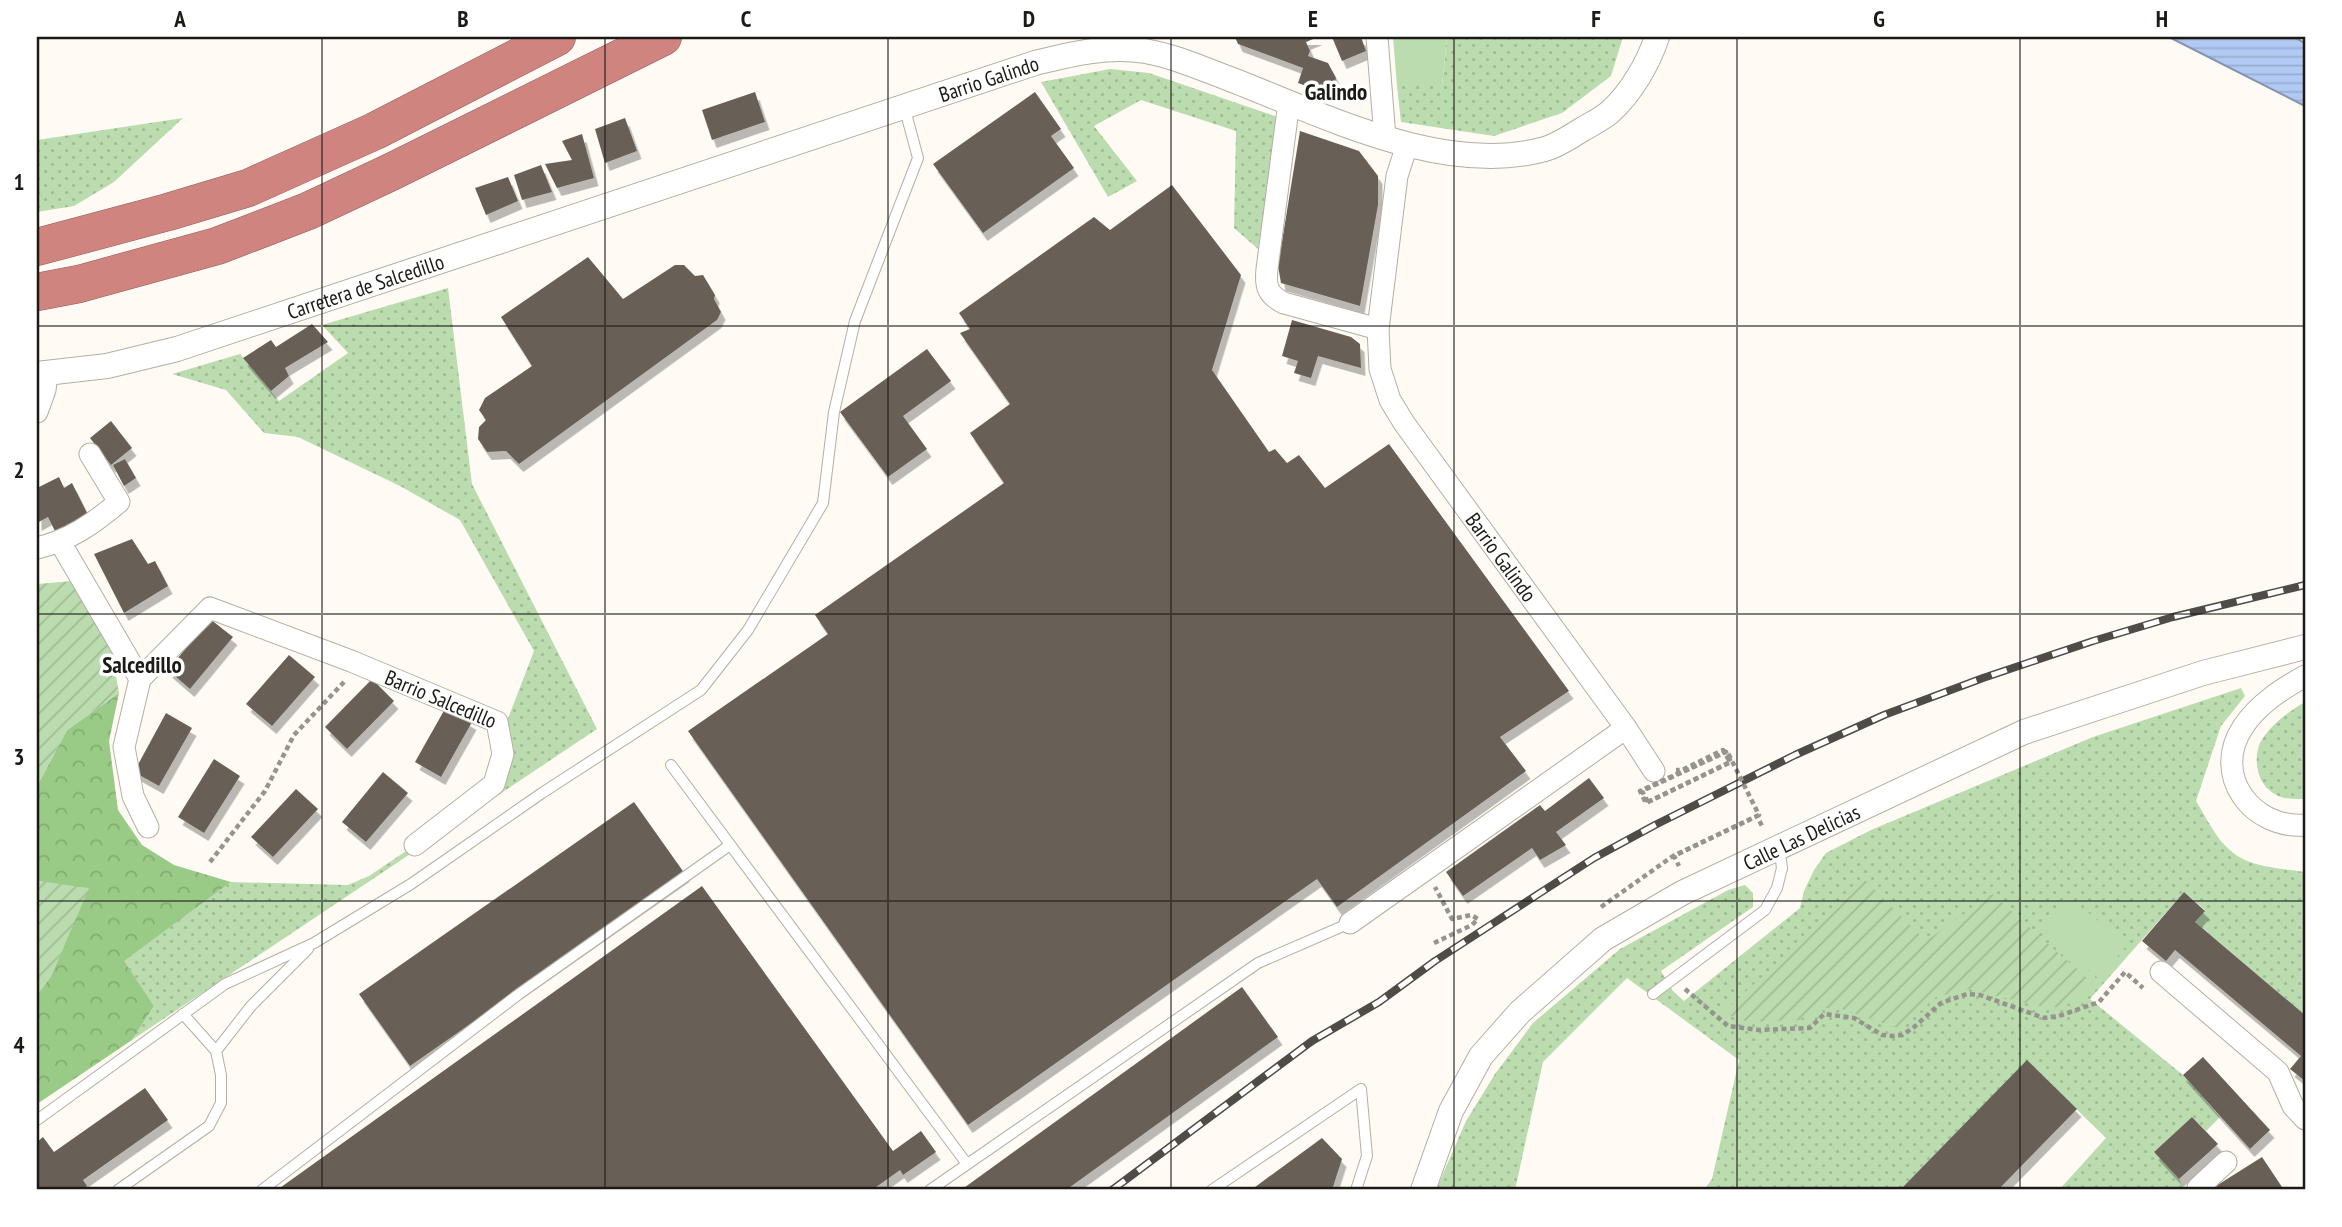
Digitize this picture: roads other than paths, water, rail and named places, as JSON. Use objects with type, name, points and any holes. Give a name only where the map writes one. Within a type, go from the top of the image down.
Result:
[{"type":"highway","points":[[37,247],[248,188],[375,131],[557,37]]},
{"type":"highway","points":[[37,292],[79,284],[217,246],[308,211],[663,37]]},
{"type":"highway","points":[[37,240],[104,229]]},
{"type":"highway","points":[[37,300],[79,284]]},
{"type":"street","name":"Barrio Galindo","points":[[1377,37],[1396,141],[1397,176],[1378,329],[1380,369],[1390,400],[1626,728],[1654,771]]},
{"type":"street","name":"Barrio Galindo","points":[[690,177],[1035,63],[1092,50],[1124,49],[1147,52],[1204,69],[1421,149],[1476,156],[1524,153],[1548,148],[1569,138],[1609,112],[1639,78],[1657,37]]},
{"type":"street","points":[[1289,102],[1267,269],[1268,290],[1274,298],[1284,303],[1378,329]]},
{"type":"street","name":"Carretera de Salcedillo","points":[[42,374],[107,366],[177,349],[690,177]]},
{"type":"street","points":[[37,412],[45,390],[42,374]]},
{"type":"street","points":[[37,548],[60,542],[93,524],[119,502],[90,454]]},
{"type":"street","points":[[60,542],[140,678],[124,747],[133,796],[148,827]]},
{"type":"street","name":"Barrio Salcedillo","points":[[140,678],[210,608],[497,722],[503,754],[494,784],[415,845]]},
{"type":"street","name":"Calle Las Delicias","points":[[1423,1190],[1451,1111],[1481,1056],[1520,1012],[1603,939],[1772,839],[2024,732],[2203,673],[2305,647]]},
{"type":"street","points":[[2305,676],[2258,707],[2241,729],[2232,756],[2232,777],[2244,800],[2266,818],[2294,826],[2305,825]]},
{"type":"street","points":[[1350,923],[1626,728]]},
{"type":"street","points":[[2161,972],[2278,1072],[2293,1106],[2305,1119]]},
{"type":"street","points":[[2200,1190],[2198,1188],[2226,1162]]},
{"type":"lane","points":[[37,1120],[225,984],[314,943],[411,884],[542,793],[701,690],[748,629],[824,503],[834,412],[855,321],[918,159],[904,106]]},
{"type":"lane","points":[[671,765],[967,1164]]},
{"type":"lane","points":[[1653,994],[1765,910],[1777,888],[1782,868],[1772,839]]},
{"type":"lane","points":[[262,1190],[519,994],[730,845]]},
{"type":"lane","points":[[930,1190],[1258,963],[1350,923]]},
{"type":"lane","points":[[216,1051],[251,1006],[314,943]]},
{"type":"lane","points":[[118,1190],[209,1126],[221,1103],[222,1075],[216,1051],[183,1014]]},
{"type":"lane","points":[[1212,1190],[1361,1088],[1367,1156],[1356,1190]]},
{"type":"water","points":[[2169,37],[2294,37],[2305,43],[2305,106]]},
{"type":"railway","points":[[1112,1190],[1312,1041],[1379,1002],[1435,961],[1594,858],[1655,825],[1795,755],[1884,715],[1983,678],[2173,617],[2305,585]]},
{"type":"district","name":"Galindo","points":[[1336,91]]},
{"type":"district","name":"Salcedillo","points":[[142,664]]}]
